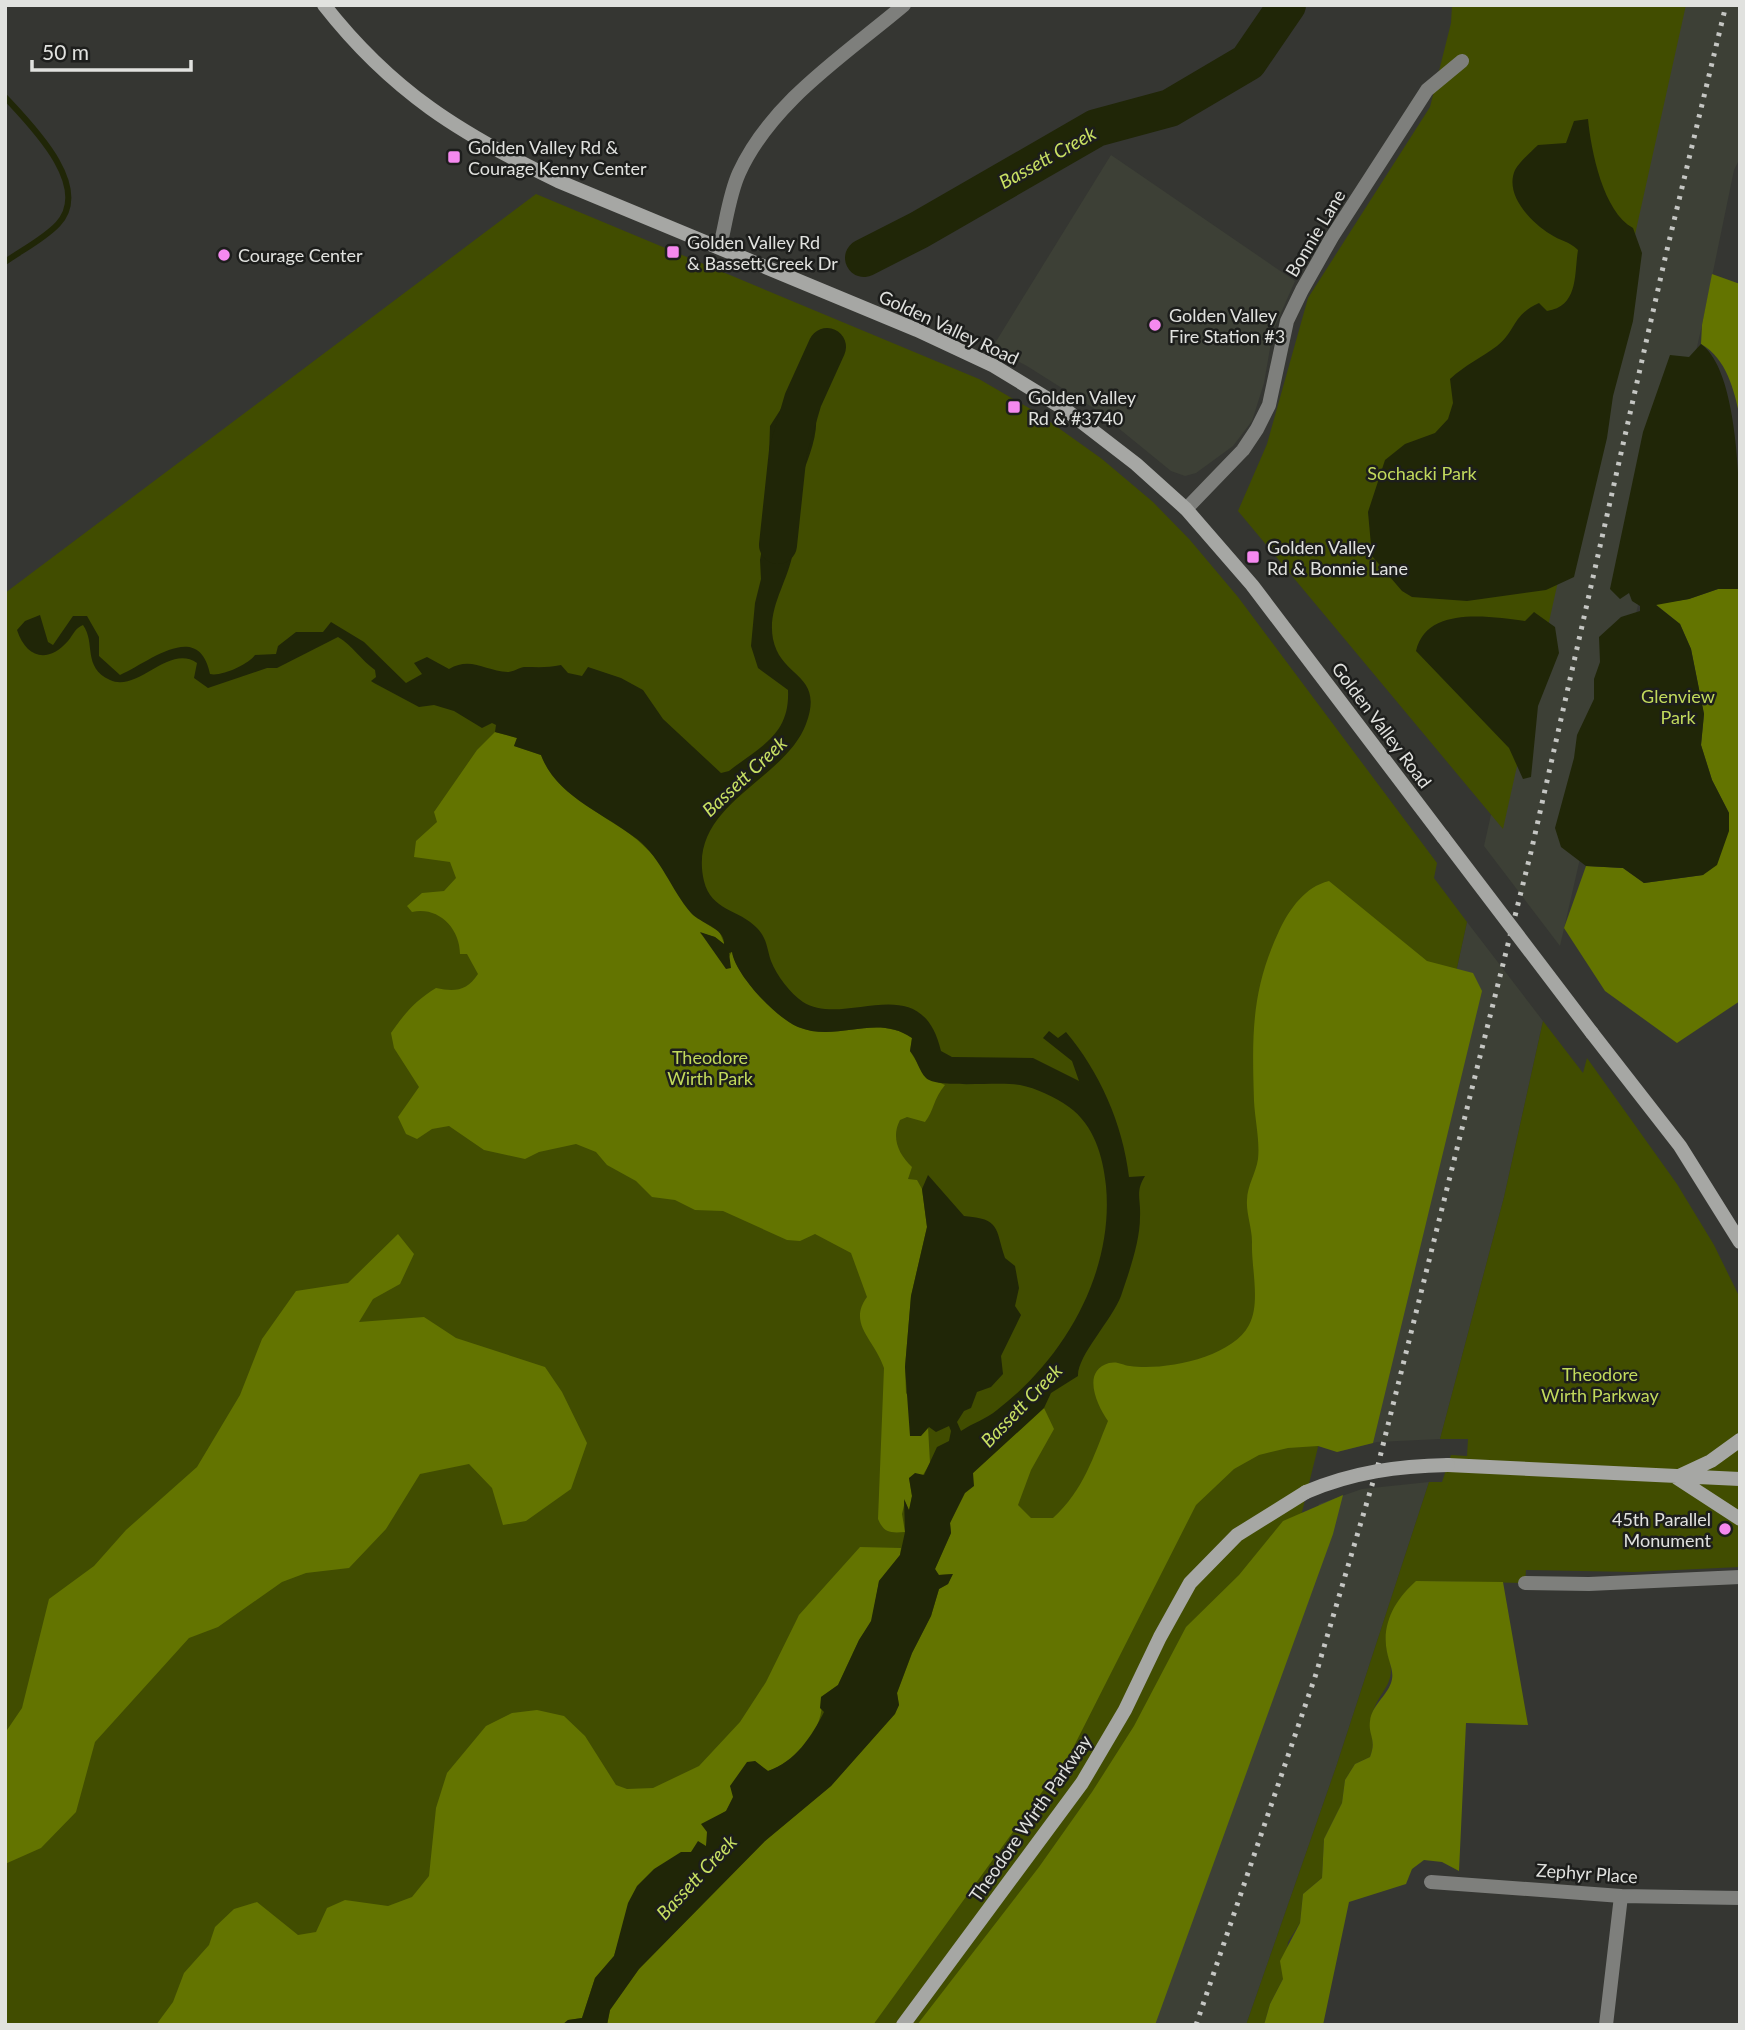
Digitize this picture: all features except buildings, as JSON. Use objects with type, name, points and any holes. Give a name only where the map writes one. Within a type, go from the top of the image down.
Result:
[{"type":"street","name":"Golden Valley Road","points":[[324,5],[380,68],[421,104],[467,135],[558,181],[720,246],[993,366],[1066,410],[1136,464],[1186,509],[1252,585],[1679,1146],[1740,1242]]},
{"type":"street","points":[[720,246],[738,176],[757,140],[781,109],[904,5]]},
{"type":"street","name":"Bonnie Lane","points":[[1186,509],[1243,450],[1258,429],[1269,405],[1287,321],[1308,280],[1427,90],[1462,61]]},
{"type":"street","points":[[1676,1477],[1711,1461],[1740,1440]]},
{"type":"street","name":"Theodore Wirth Parkway","points":[[904,2025],[1082,1783],[1125,1710],[1160,1637],[1190,1583],[1237,1535],[1307,1492],[1360,1473],[1401,1466],[1448,1465],[1740,1479]]},
{"type":"street","points":[[1676,1477],[1740,1519]]},
{"type":"street","points":[[1525,1583],[1589,1584],[1740,1577]]},
{"type":"street","name":"Zephyr Place","points":[[1432,1882],[1620,1896],[1740,1898]]},
{"type":"street","points":[[1606,2025],[1620,1896]]},
{"type":"shaded area","points":[[1672,5],[1740,5],[1740,158],[1734,170],[1702,325],[1560,946],[1484,846]]},
{"type":"shaded area","points":[[1111,155],[1295,281],[1273,331],[1264,383],[1252,421],[1233,446],[1196,473],[1185,476],[1171,471],[1095,409],[1027,366],[992,348]]},
{"type":"shaded area","points":[[1467,922],[1543,1021],[1504,1197],[1440,1439],[1377,1442],[1337,1452],[1433,1078]]},
{"type":"shaded area","points":[[1429,1482],[1336,1767],[1246,2025],[1141,2025],[1319,1504],[1362,1489]]},
{"type":"green space","name":"Sochacki Park","points":[[1452,5],[1686,5],[1503,829],[1238,511],[1267,444],[1308,298],[1430,107],[1451,23]]},
{"type":"green space","name":"Theodore Wirth Park","points":[[536,194],[979,379],[1039,414],[1102,459],[1153,502],[1190,540],[1238,597],[1437,863],[1434,878],[1467,922],[1433,1078],[1318,1447],[1302,1512],[1141,2025],[5,2025],[5,593]]},
{"type":"green space","points":[[1712,274],[1740,284],[1740,417],[1728,376],[1717,358],[1701,344]]},
{"type":"green space","points":[[1718,589],[1740,589],[1740,1001],[1677,1043],[1605,991],[1564,928],[1586,866],[1623,868],[1644,883],[1703,875],[1729,813],[1712,780],[1701,745],[1704,714],[1691,649],[1680,624],[1655,604],[1689,599]]},
{"type":"green space","points":[[495,732],[517,738],[514,746],[541,755],[549,771],[574,797],[621,828],[649,851],[696,915],[719,931],[725,945],[715,937],[700,933],[729,957],[732,951],[747,981],[782,1017],[798,1027],[813,1031],[884,1028],[898,1031],[912,1038],[910,1051],[926,1077],[945,1085],[925,1122],[907,1117],[900,1120],[896,1133],[897,1145],[912,1167],[908,1179],[917,1180],[922,1189],[927,1227],[911,1296],[905,1367],[906,1393],[928,1427],[930,1463],[923,1475],[909,1478],[912,1496],[909,1511],[905,1501],[902,1514],[905,1532],[888,1531],[878,1519],[884,1368],[861,1324],[862,1307],[867,1297],[851,1253],[815,1234],[800,1241],[787,1240],[723,1211],[695,1210],[675,1200],[652,1197],[636,1181],[607,1165],[596,1152],[576,1144],[539,1152],[525,1159],[484,1150],[449,1126],[432,1129],[417,1139],[406,1134],[398,1117],[419,1087],[394,1048],[391,1033],[422,997],[436,988],[449,990],[465,987],[478,974],[467,954],[460,954],[456,935],[445,921],[430,912],[412,912],[407,906],[422,893],[444,891],[456,878],[450,862],[414,857],[416,841],[437,822],[434,812],[477,750]]},
{"type":"green space","points":[[1329,881],[1427,961],[1473,973],[1482,991],[1373,1443],[1337,1452],[1318,1446],[1288,1448],[1259,1455],[1234,1469],[1196,1505],[1071,1752],[873,2025],[607,2025],[610,2010],[639,1969],[765,1841],[831,1786],[894,1714],[899,1705],[897,1693],[912,1653],[931,1616],[939,1589],[948,1584],[952,1574],[938,1575],[935,1569],[951,1533],[950,1523],[973,1473],[1044,1408],[1054,1429],[1031,1470],[1018,1505],[1031,1518],[1053,1518],[1080,1484],[1108,1421],[1094,1389],[1095,1373],[1100,1367],[1109,1363],[1160,1366],[1196,1360],[1228,1346],[1249,1325],[1255,1296],[1247,1200],[1258,1152],[1253,1055],[1258,994],[1270,953],[1288,914],[1306,893]]},
{"type":"green space","name":"Theodore Wirth Parkway","points":[[1543,1021],[1583,1073],[1587,1058],[1677,1184],[1714,1245],[1740,1298],[1740,1567],[1634,1572],[1526,1570],[1525,1583],[1416,1581],[1387,1652],[1391,1673],[1371,1719],[1373,1746],[1370,1757],[1355,1764],[1345,1780],[1342,1803],[1324,1839],[1322,1878],[1303,1894],[1300,1923],[1288,1942],[1283,1979],[1270,2004],[1264,2025],[1246,2025],[1336,1767],[1429,1482],[1442,1482],[1451,1455],[1467,1456],[1468,1439],[1440,1439],[1504,1197]]},
{"type":"green space","points":[[398,1234],[414,1254],[400,1284],[373,1299],[359,1322],[424,1317],[456,1338],[545,1367],[562,1392],[587,1443],[571,1489],[526,1521],[503,1525],[492,1488],[469,1464],[420,1474],[386,1529],[349,1568],[306,1573],[282,1582],[218,1627],[189,1638],[95,1742],[76,1812],[41,1848],[5,1864],[5,1733],[22,1708],[49,1599],[94,1566],[126,1530],[197,1467],[240,1395],[262,1339],[296,1291],[348,1283]]},
{"type":"green space","points":[[1343,1495],[1333,1534],[1155,2025],[917,2025],[1039,1867],[1092,1792],[1134,1726],[1186,1627],[1239,1575],[1283,1521]]},
{"type":"green space","points":[[860,1547],[901,1548],[900,1555],[879,1581],[872,1621],[859,1640],[838,1685],[821,1697],[822,1708],[814,1731],[799,1752],[779,1766],[768,1771],[755,1761],[726,1811],[713,1819],[706,1846],[691,1852],[622,1931],[614,1956],[595,1978],[582,2018],[568,2020],[562,2025],[156,2025],[173,2002],[184,1973],[209,1945],[215,1927],[234,1909],[257,1902],[298,1935],[316,1932],[327,1908],[345,1900],[388,1906],[412,1897],[429,1876],[436,1808],[447,1773],[486,1726],[512,1713],[537,1710],[564,1716],[585,1736],[616,1785],[627,1789],[653,1788],[699,1766],[740,1722],[766,1682],[799,1615]]},
{"type":"green space","points":[[1416,1581],[1503,1582],[1528,1725],[1466,1723],[1459,1871],[1442,1862],[1424,1860],[1412,1869],[1406,1884],[1349,1902],[1323,2025],[1264,2025],[1270,2004],[1283,1979],[1280,1961],[1300,1923],[1303,1894],[1322,1878],[1324,1839],[1342,1803],[1345,1780],[1355,1764],[1370,1757],[1373,1746],[1371,1715],[1392,1679],[1386,1641],[1388,1622],[1396,1604]]},
{"type":"water","points":[[1588,119],[1592,147],[1606,195],[1623,220],[1633,228],[1642,253],[1633,321],[1613,396],[1607,438],[1574,577],[1546,590],[1467,601],[1412,597],[1402,591],[1372,556],[1368,512],[1385,460],[1405,444],[1435,433],[1448,419],[1453,403],[1450,379],[1497,346],[1524,313],[1539,303],[1547,311],[1557,308],[1570,296],[1578,250],[1550,234],[1528,215],[1516,198],[1513,179],[1517,167],[1538,145],[1566,143],[1574,121]]},
{"type":"water","points":[[819,344],[835,350],[829,377],[814,404],[816,425],[809,456],[798,486],[775,482],[769,455],[770,426],[814,357]]},
{"type":"water","points":[[1701,344],[1715,361],[1726,387],[1733,420],[1739,494],[1740,589],[1718,589],[1689,599],[1656,605],[1680,624],[1691,649],[1704,714],[1701,745],[1712,780],[1729,813],[1729,831],[1717,865],[1703,875],[1644,883],[1623,868],[1586,866],[1561,847],[1555,828],[1574,758],[1577,735],[1594,699],[1594,679],[1600,662],[1599,637],[1621,617],[1640,611],[1640,606],[1632,601],[1629,593],[1620,599],[1610,589],[1643,432],[1670,355],[1689,357]]},
{"type":"water","points":[[777,493],[790,495],[787,521],[793,552],[775,606],[773,639],[784,662],[806,685],[810,695],[810,707],[806,724],[795,744],[779,762],[740,795],[709,832],[702,855],[704,881],[708,891],[719,904],[750,922],[760,932],[777,972],[803,1002],[820,1008],[840,1009],[900,1005],[917,1011],[931,1026],[941,1051],[952,1057],[1033,1058],[1079,1081],[1072,1061],[1043,1038],[1049,1031],[1058,1038],[1066,1032],[1089,1064],[1108,1099],[1121,1137],[1129,1177],[1145,1176],[1139,1191],[1138,1237],[1117,1306],[1083,1358],[1078,1376],[1051,1393],[1044,1408],[973,1473],[974,1486],[965,1493],[950,1523],[951,1533],[935,1569],[939,1575],[953,1574],[948,1584],[939,1589],[931,1616],[912,1653],[897,1693],[899,1705],[895,1714],[831,1786],[765,1841],[639,1969],[610,2010],[607,2025],[562,2025],[568,2020],[582,2018],[595,1978],[614,1956],[628,1903],[637,1886],[654,1869],[681,1852],[691,1852],[698,1841],[706,1846],[707,1832],[701,1824],[726,1811],[733,1797],[730,1786],[747,1762],[755,1761],[768,1771],[794,1755],[808,1739],[824,1712],[820,1708],[821,1697],[838,1685],[871,1621],[879,1581],[900,1555],[905,1532],[904,1499],[909,1510],[912,1496],[909,1478],[915,1473],[924,1475],[937,1447],[949,1441],[951,1431],[949,1426],[936,1432],[929,1427],[921,1436],[910,1436],[905,1367],[911,1296],[927,1227],[922,1189],[928,1175],[964,1216],[985,1220],[995,1227],[1005,1258],[1015,1266],[1019,1288],[1015,1306],[1021,1315],[1001,1356],[1003,1374],[991,1387],[977,1392],[971,1408],[964,1411],[957,1422],[961,1431],[993,1413],[1022,1389],[1044,1365],[1080,1311],[1102,1250],[1106,1218],[1105,1175],[1096,1142],[1078,1114],[1064,1103],[1039,1091],[1020,1085],[956,1084],[926,1078],[910,1051],[912,1038],[898,1031],[870,1028],[813,1031],[787,1021],[752,987],[739,969],[732,952],[729,953],[731,968],[726,969],[700,932],[715,937],[724,944],[721,934],[691,913],[646,847],[570,793],[548,769],[541,755],[514,746],[517,738],[495,732],[496,725],[492,723],[482,728],[454,711],[434,705],[419,707],[374,683],[371,681],[376,677],[375,670],[338,637],[277,668],[267,668],[208,688],[194,678],[197,663],[186,659],[165,663],[131,680],[110,680],[101,675],[93,662],[89,639],[83,625],[60,648],[45,655],[38,655],[26,647],[17,630],[25,621],[40,615],[48,642],[53,645],[73,616],[87,616],[99,637],[99,656],[120,675],[158,654],[184,647],[195,649],[204,658],[210,674],[221,674],[241,666],[255,655],[276,654],[278,646],[296,632],[323,632],[331,622],[364,642],[406,683],[422,674],[414,663],[427,657],[449,669],[457,665],[471,664],[508,672],[524,667],[561,665],[568,673],[582,676],[588,667],[621,678],[643,690],[663,719],[721,773],[729,771],[771,738],[779,729],[787,705],[788,690],[758,668],[751,646],[755,603],[761,579],[760,560],[763,543],[773,525]]},
{"type":"water","points":[[1534,612],[1555,627],[1559,653],[1538,706],[1531,777],[1523,779],[1509,748],[1416,651],[1422,636],[1433,626],[1446,620],[1478,617],[1525,621]]},
{"type":"waterway","name":"Bassett Creek","points":[[864,258],[919,230],[1096,128],[1170,108],[1248,62],[1287,5]]},
{"type":"waterway","points":[[5,97],[54,156],[68,192],[67,209],[58,224],[5,262]]},
{"type":"waterway","name":"Bassett Creek","points":[[778,545],[788,451],[803,400],[827,347]]},
{"type":"railway","points":[[1196,2025],[1316,1674],[1378,1465],[1531,852],[1666,254],[1726,5]]},
{"type":"place","name":"Golden Valley Rd & Courage Kenny Center","points":[[454,157]]},
{"type":"place","name":"Golden Valley Rd & Bassett Creek Dr","points":[[673,252]]},
{"type":"place","name":"Courage Center","points":[[224,255]]},
{"type":"place","name":"Golden Valley Fire Station #3","points":[[1155,325]]},
{"type":"place","name":"Golden Valley Rd & #3740","points":[[1014,407]]},
{"type":"place","name":"Golden Valley Rd & Bonnie Lane","points":[[1253,557]]},
{"type":"place","name":"45th Parallel Monument","points":[[1725,1529]]},
{"type":"park label","name":"Glenview Park","points":[[1678,706]]}]
